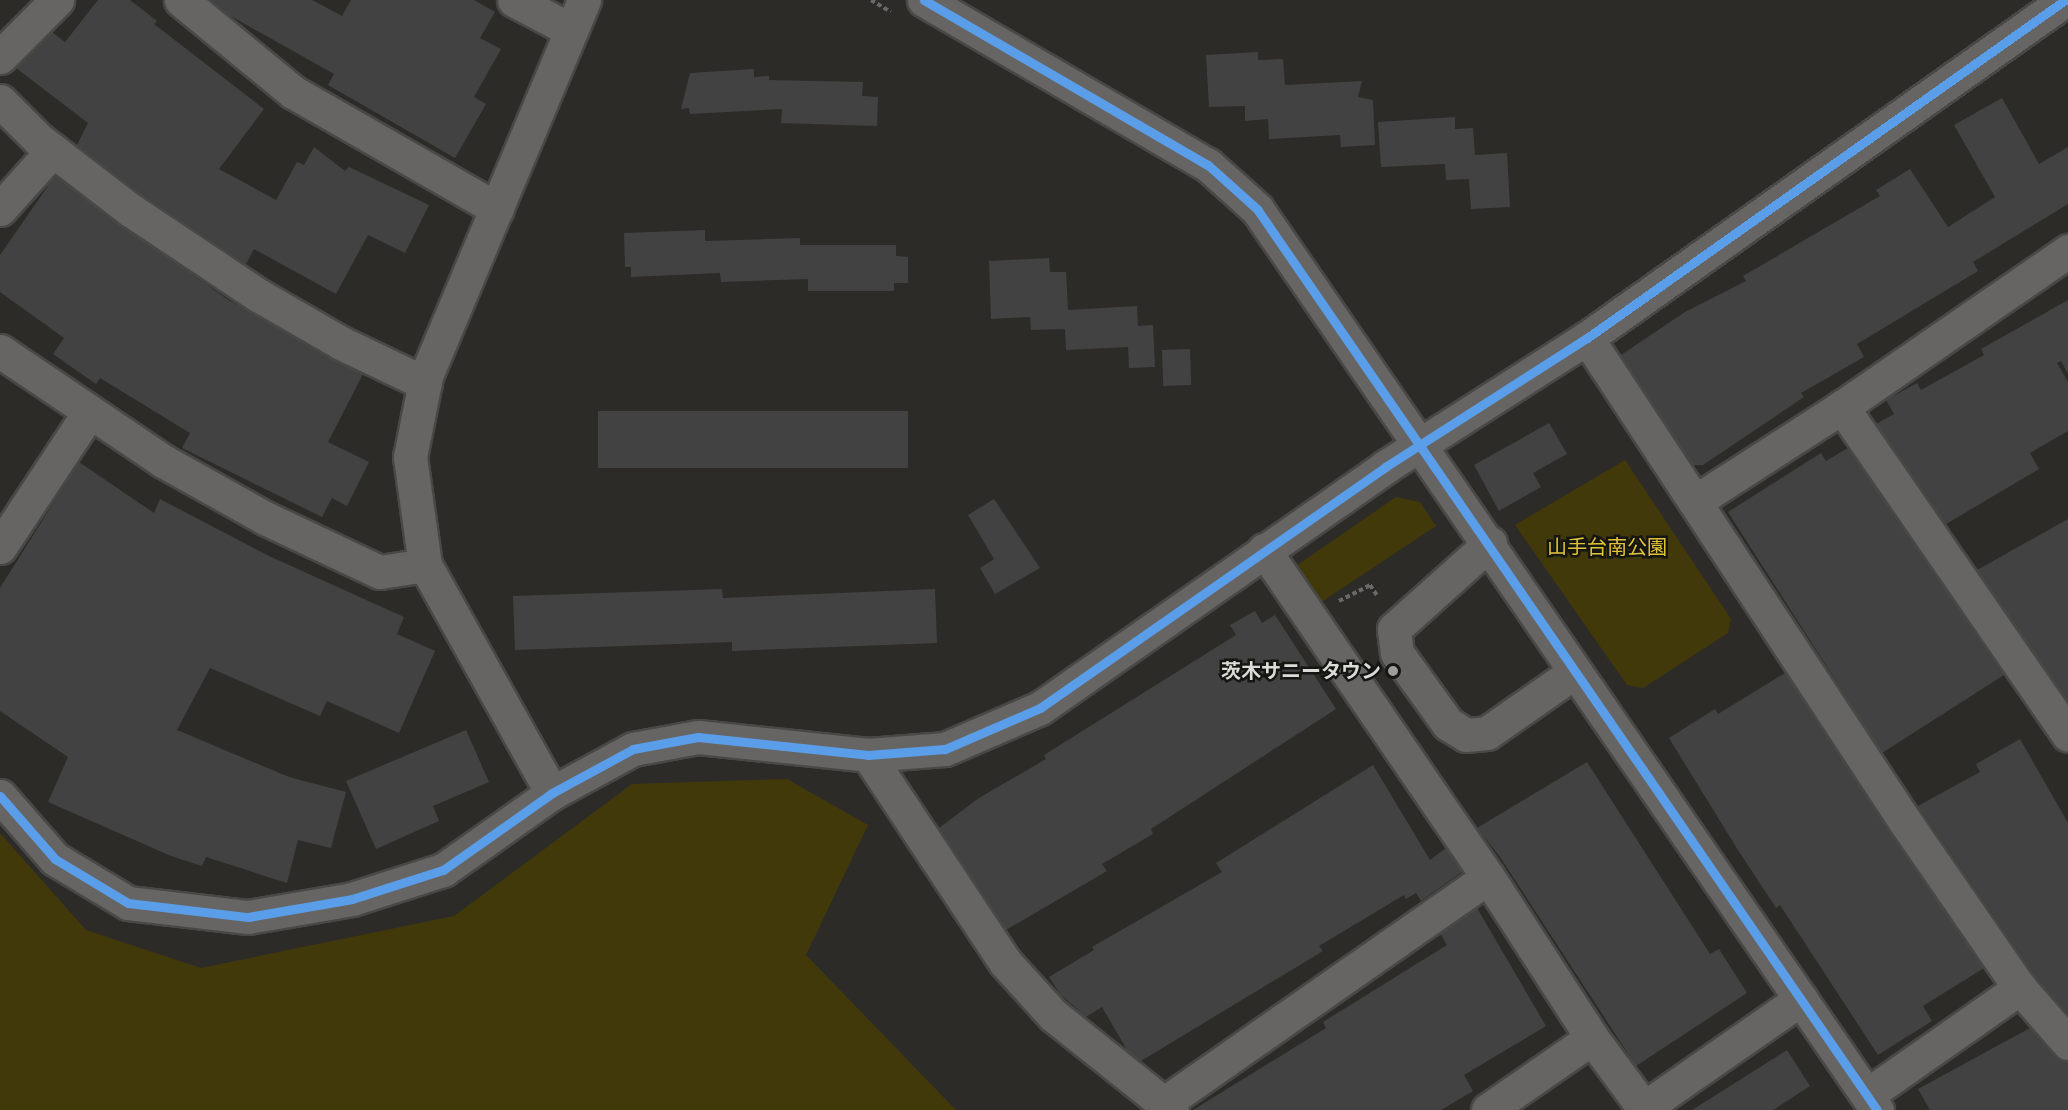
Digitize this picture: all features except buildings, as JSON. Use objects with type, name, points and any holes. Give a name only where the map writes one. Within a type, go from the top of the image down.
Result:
[{"type":"street","points":[[0,57],[57,0]]},
{"type":"street","points":[[180,0],[293,92],[497,209]]},
{"type":"street","points":[[514,0],[571,30]]},
{"type":"street","points":[[552,793],[425,566],[410,457],[425,383],[584,0]]},
{"type":"street","points":[[0,796],[55,859],[128,903],[248,916],[352,899],[443,870],[552,793],[633,749],[698,737],[868,755],[945,749],[1040,708],[1264,550],[1420,444],[1587,338],[2036,9],[2065,0]]},
{"type":"street","points":[[912,8],[1208,165],[1234,184],[1276,232],[1490,543],[1573,673],[1872,1103],[2020,988]]},
{"type":"street","points":[[0,101],[53,150],[132,211],[258,295],[341,343],[425,383]]},
{"type":"street","points":[[0,209],[53,150]]},
{"type":"street","points":[[1696,501],[1842,407],[2068,250]]},
{"type":"street","points":[[1587,338],[1906,822],[2020,988],[2068,1043]]},
{"type":"street","points":[[0,351],[88,414],[163,461],[265,518],[380,572],[425,566]]},
{"type":"street","points":[[1842,407],[2068,735]]},
{"type":"street","points":[[0,547],[88,414]]},
{"type":"street","points":[[1490,543],[1394,629],[1397,654],[1448,724],[1466,735],[1487,734],[1573,673]]},
{"type":"street","points":[[1264,550],[1488,877],[1592,1038],[1644,1109],[1801,999]]},
{"type":"street","points":[[868,755],[1005,962],[1053,1015],[1168,1107],[1488,877]]},
{"type":"street","points":[[1488,1110],[1592,1038]]},
{"type":"path","points":[[871,0],[912,8]]},
{"type":"path","points":[[1356,593],[1370,585],[1378,597]]},
{"type":"green space","name":"山手台南公園","points":[[1625,460],[1731,619],[1728,633],[1643,688],[1627,685],[1515,525]]},
{"type":"green space","points":[[1396,497],[1420,502],[1436,526],[1320,603],[1296,566]]},
{"type":"green space","points":[[787,779],[868,825],[806,955],[956,1110],[0,1110],[0,833],[86,930],[201,968],[454,916],[632,784]]},
{"type":"cycle path","points":[[924,0],[1208,165],[1257,209],[1877,1110]]},
{"type":"cycle path","points":[[0,796],[55,859],[128,903],[248,917],[352,899],[443,870],[552,793],[633,749],[698,737],[868,755],[945,749],[1040,708],[1385,467],[1587,338],[2065,0]]},
{"type":"place","name":"茨木サニータウン","points":[[1393,671]]}]
